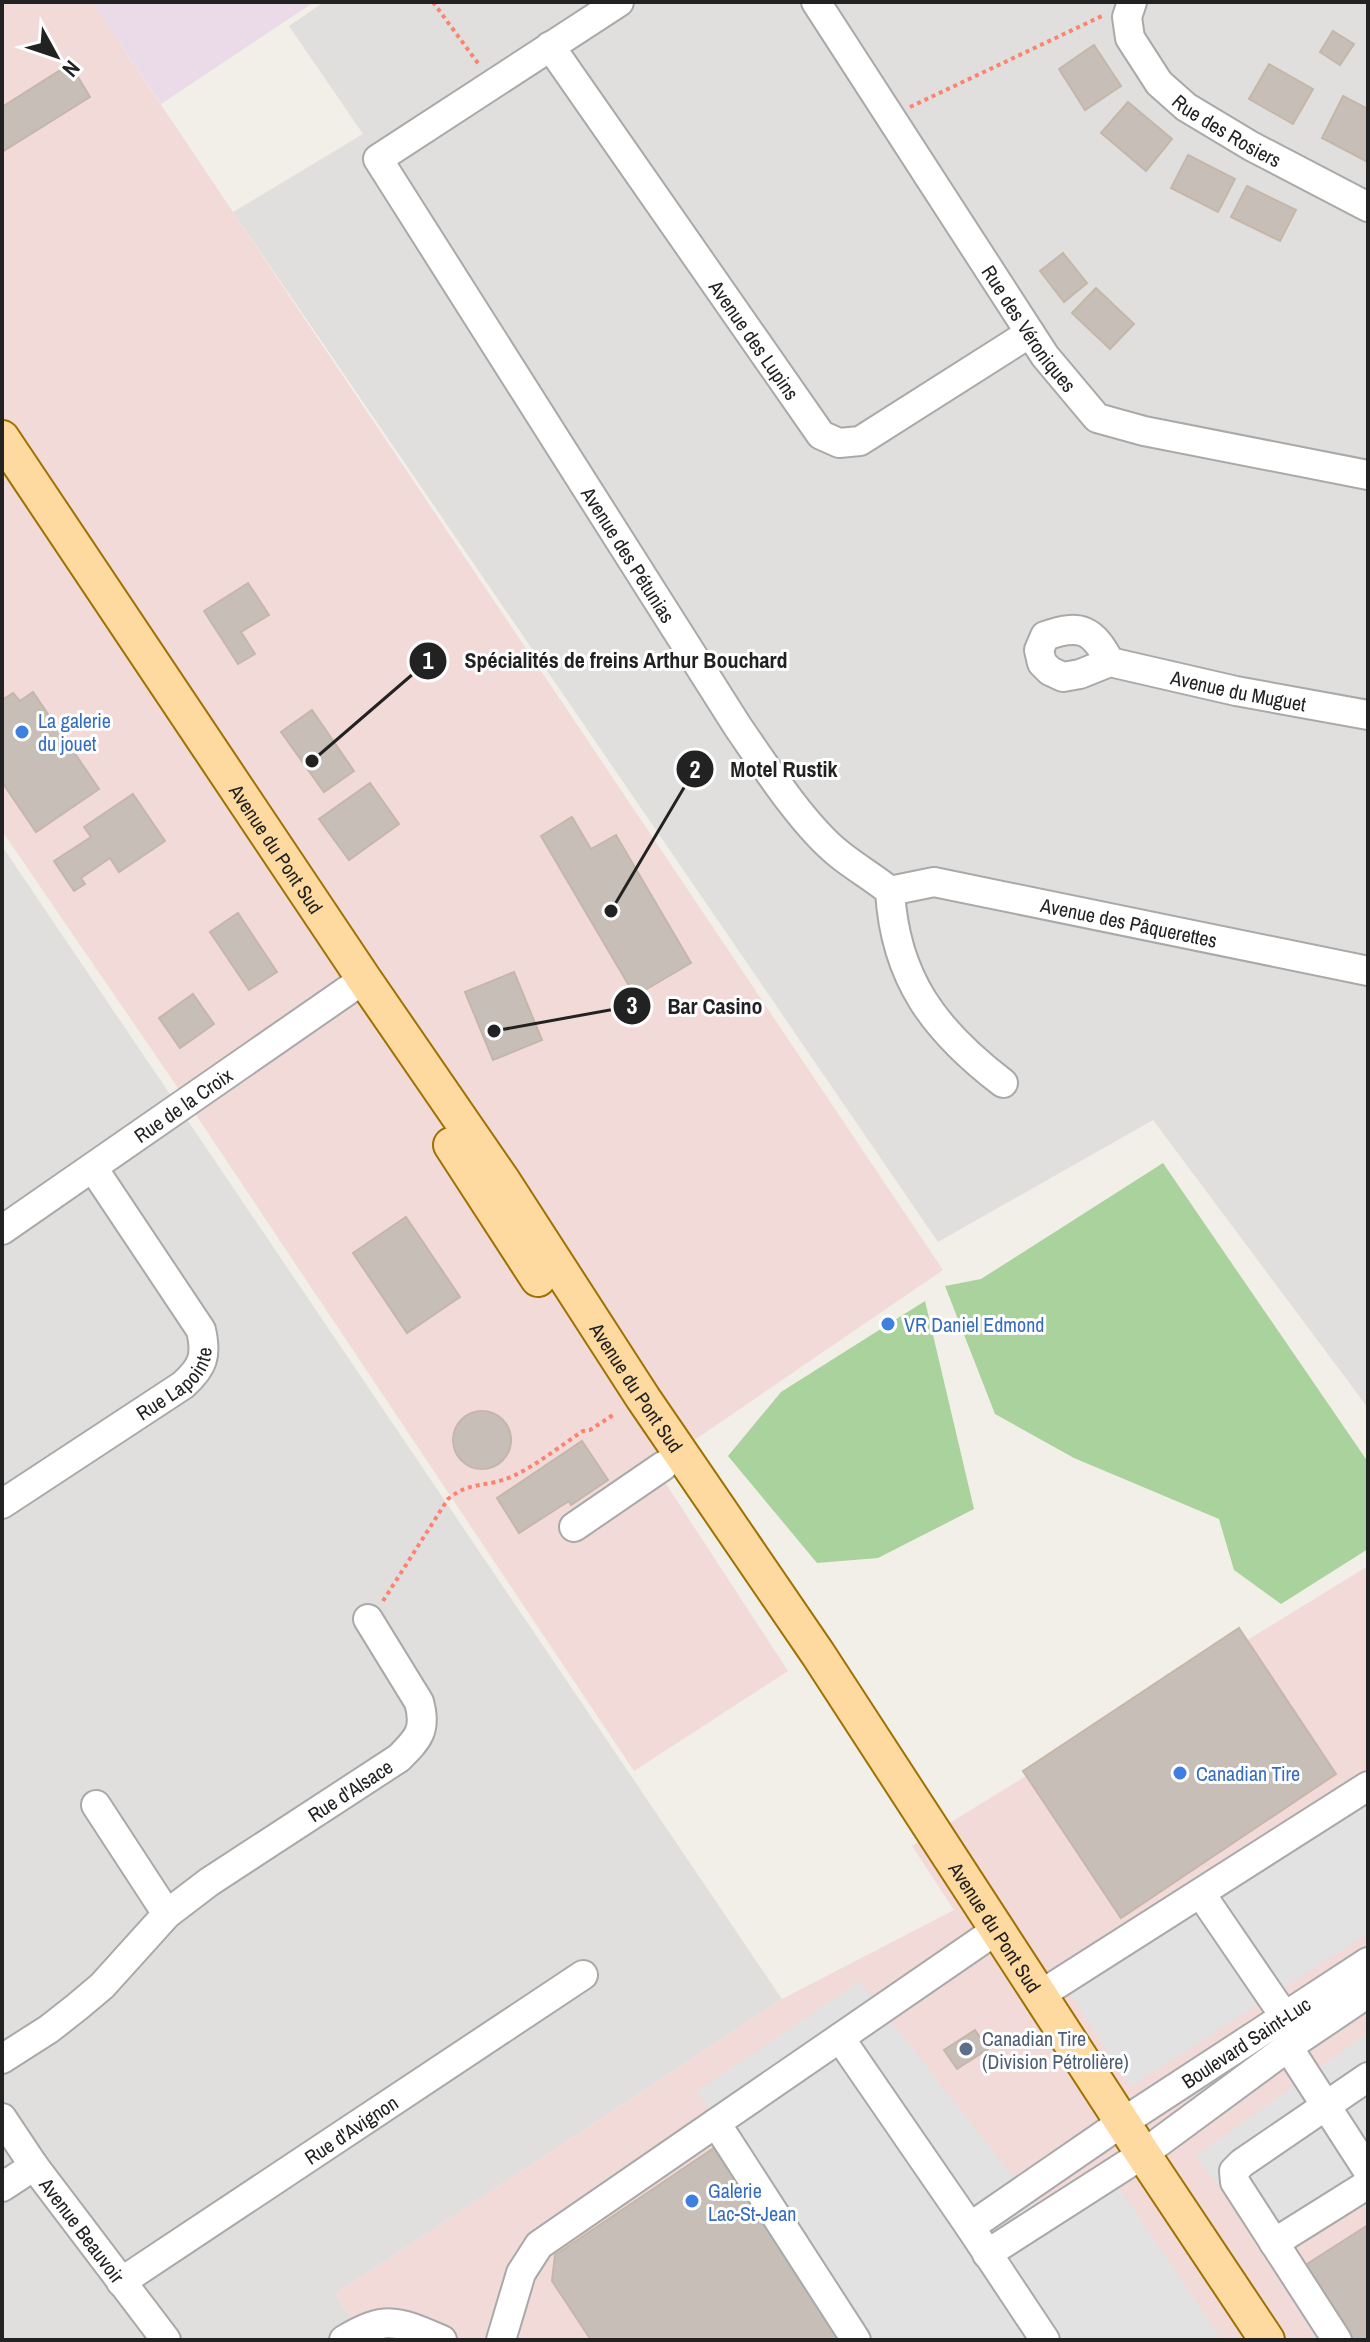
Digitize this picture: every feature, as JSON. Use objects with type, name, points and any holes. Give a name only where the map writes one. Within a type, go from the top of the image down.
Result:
[{"type":"main road","name":"Avenue du Pont Sud","points":[[4,454],[356,984],[625,1412],[990,1933],[1040,1995],[1116,2128],[1246,2340]]},
{"type":"main road","name":"Avenue du Pont Sud","points":[[356,984],[503,1181],[643,1398],[818,1654],[990,1933],[1024,1997],[1116,2128]]},
{"type":"main road","name":"Avenue du Pont Sud","points":[[1135,2159],[1267,2340]]},
{"type":"street","points":[[493,84],[619,2]]},
{"type":"street","name":"Rue des Véroniques","points":[[816,2],[1045,356],[1097,418],[1144,431],[1368,475]]},
{"type":"street","name":"Rue des Rosiers","points":[[1130,10],[1130,38],[1159,83],[1186,107],[1251,146],[1368,207]]},
{"type":"street","name":"Avenue des Lupins","points":[[550,46],[821,435],[839,443],[860,441],[1030,333]]},
{"type":"street","name":"Avenue des Pétunias","points":[[493,84],[378,159],[770,773],[809,824],[838,854],[890,891]]},
{"type":"street","name":"Avenue du Muguet","points":[[1110,662],[1236,691],[1368,715]]},
{"type":"street","name":"Avenue des Pâquerettes","points":[[890,891],[934,882],[1368,971]]},
{"type":"street","points":[[890,891],[892,919],[901,958],[922,1001],[949,1036],[1003,1083]]},
{"type":"street","name":"Rue de la Croix","points":[[2,1230],[356,984]]},
{"type":"street","name":"Rue Lapointe","points":[[2,1504],[183,1385],[199,1368],[204,1357],[201,1330],[93,1168]]},
{"type":"street","points":[[574,1527],[663,1466]]},
{"type":"street","name":"Rue d'Alsace","points":[[2,2059],[49,2029],[102,1986],[167,1914],[209,1882],[399,1758],[415,1742],[422,1728],[423,1715],[419,1702],[369,1622]]},
{"type":"street","points":[[1040,1995],[1368,1786]]},
{"type":"street","points":[[96,1805],[167,1914]]},
{"type":"street","points":[[1201,1894],[1285,2017]]},
{"type":"street","points":[[501,2340],[521,2273],[539,2245],[990,1933]]},
{"type":"street","name":"Boulevard Saint-Luc","points":[[970,2227],[1368,1962]]},
{"type":"street","name":"Rue d'Avignon","points":[[121,2282],[583,1975]]},
{"type":"street","name":"Boulevard Saint-Luc","points":[[987,2254],[1135,2159],[1288,2047],[1368,1993]]},
{"type":"street","points":[[840,2038],[1045,2340]]},
{"type":"street","points":[[1288,2047],[1368,2171]]},
{"type":"street","points":[[1337,2340],[1235,2182],[1234,2171],[1368,2077]]},
{"type":"street","name":"Avenue Beauvoir","points":[[2,2118],[34,2166],[166,2340]]},
{"type":"street","points":[[716,2123],[856,2340]]},
{"type":"street","points":[[2,2187],[34,2166]]},
{"type":"street","points":[[1274,2243],[1368,2184]]},
{"type":"street","points":[[344,2340],[361,2330],[385,2323],[403,2324],[442,2340]]},
{"type":"path","points":[[433,2],[493,84]]},
{"type":"path","points":[[890,116],[1104,15],[1130,10]]},
{"type":"path","points":[[369,1622],[448,1499],[463,1488],[495,1483],[515,1475],[613,1415]]},
{"type":"shaded area","points":[[2,2],[92,2],[943,1270],[655,1467],[788,1671],[634,1771],[180,1091],[2,831]]},
{"type":"shaded area","points":[[92,2],[314,2],[161,104]]},
{"type":"shaded area","points":[[324,2],[1368,2],[1368,1408],[1153,1120],[938,1242],[233,212],[363,134],[289,26]]},
{"type":"shaded area","points":[[2,846],[782,1999],[335,2294],[365,2340],[2,2340]]},
{"type":"shaded area","points":[[1368,1566],[1368,2340],[365,2340],[335,2294],[782,1999],[954,1910],[912,1846]]},
{"type":"shaded area","points":[[1368,1802],[1368,1933],[1130,2087],[1071,1994]]},
{"type":"shaded area","points":[[860,1981],[1045,2218],[1118,2186],[1222,2340],[862,2340],[697,2091]]},
{"type":"shaded area","points":[[1368,2033],[1368,2200],[1273,2261],[1196,2156]]},
{"type":"green space","points":[[1163,1163],[1368,1462],[1368,1549],[1281,1604],[1234,1570],[1219,1519],[1074,1458],[995,1414],[945,1286],[981,1279]]},
{"type":"green space","points":[[925,1301],[974,1509],[878,1558],[817,1563],[728,1456],[781,1392]]},
{"type":"building","points":[[1333,31],[1354,44],[1340,65],[1320,52]]},
{"type":"building","points":[[1094,45],[1121,86],[1085,110],[1059,69]]},
{"type":"building","points":[[70,64],[90,97],[2,152],[2,107]]},
{"type":"building","points":[[1269,64],[1313,89],[1293,124],[1249,99]]},
{"type":"building","points":[[1343,96],[1368,109],[1368,162],[1322,138]]},
{"type":"building","points":[[1128,102],[1172,139],[1146,171],[1101,133]]},
{"type":"building","points":[[1188,155],[1235,179],[1218,212],[1171,188]]},
{"type":"building","points":[[1247,186],[1296,210],[1280,241],[1231,217]]},
{"type":"building","points":[[1063,253],[1087,283],[1064,302],[1040,271]]},
{"type":"building","points":[[1096,288],[1134,324],[1110,349],[1072,313]]},
{"type":"building","points":[[248,583],[269,615],[241,632],[255,654],[238,664],[204,611]]},
{"type":"building","points":[[33,692],[99,789],[36,832],[2,782],[2,700],[13,693],[20,701]]},
{"type":"building","points":[[312,710],[354,771],[324,792],[281,732]]},
{"type":"building","points":[[370,783],[399,824],[349,860],[319,819]]},
{"type":"building","points":[[133,794],[165,841],[119,872],[110,858],[81,878],[85,884],[74,891],[54,861],[91,837],[84,827]]},
{"type":"building","points":[[572,817],[591,849],[616,835],[691,963],[635,996],[541,836]]},
{"type":"building","points":[[238,913],[277,972],[249,990],[210,932]]},
{"type":"building","points":[[514,972],[542,1040],[493,1060],[465,992]]},
{"type":"building","points":[[193,994],[214,1024],[180,1048],[159,1018]]},
{"type":"building","points":[[406,1217],[460,1297],[407,1333],[353,1253]]},
{"type":"building","points":[[482,1411],[503,1419],[511,1440],[503,1461],[482,1469],[461,1461],[453,1440],[461,1419]]},
{"type":"building","points":[[582,1441],[608,1480],[571,1505],[569,1501],[519,1533],[497,1498]]},
{"type":"building","name":"Canadian Tire","points":[[1239,1628],[1336,1774],[1121,1918],[1023,1771]]},
{"type":"building","name":"Canadian Tire (Division Pétrolière)","points":[[975,2030],[988,2049],[957,2069],[944,2050]]},
{"type":"building","name":"Galerie Lac-St-Jean","points":[[714,2148],[843,2340],[591,2340],[552,2281],[555,2255]]},
{"type":"building","points":[[1368,2225],[1368,2340],[1339,2340],[1296,2271]]},
{"type":"place","name":"La galerie du jouet","points":[[22,732]]},
{"type":"place","name":"Spécialités de freins Arthur Bouchard","points":[[312,761]]},
{"type":"place","name":"Motel Rustik","points":[[611,911]]},
{"type":"place","name":"Bar Casino","points":[[494,1031]]},
{"type":"place","name":"VR Daniel Edmond","points":[[888,1324]]},
{"type":"place","name":"Canadian Tire","points":[[1180,1773]]},
{"type":"place","name":"Canadian Tire (Division Pétrolière)","points":[[966,2049]]},
{"type":"place","name":"Galerie Lac-St-Jean","points":[[692,2201]]}]
